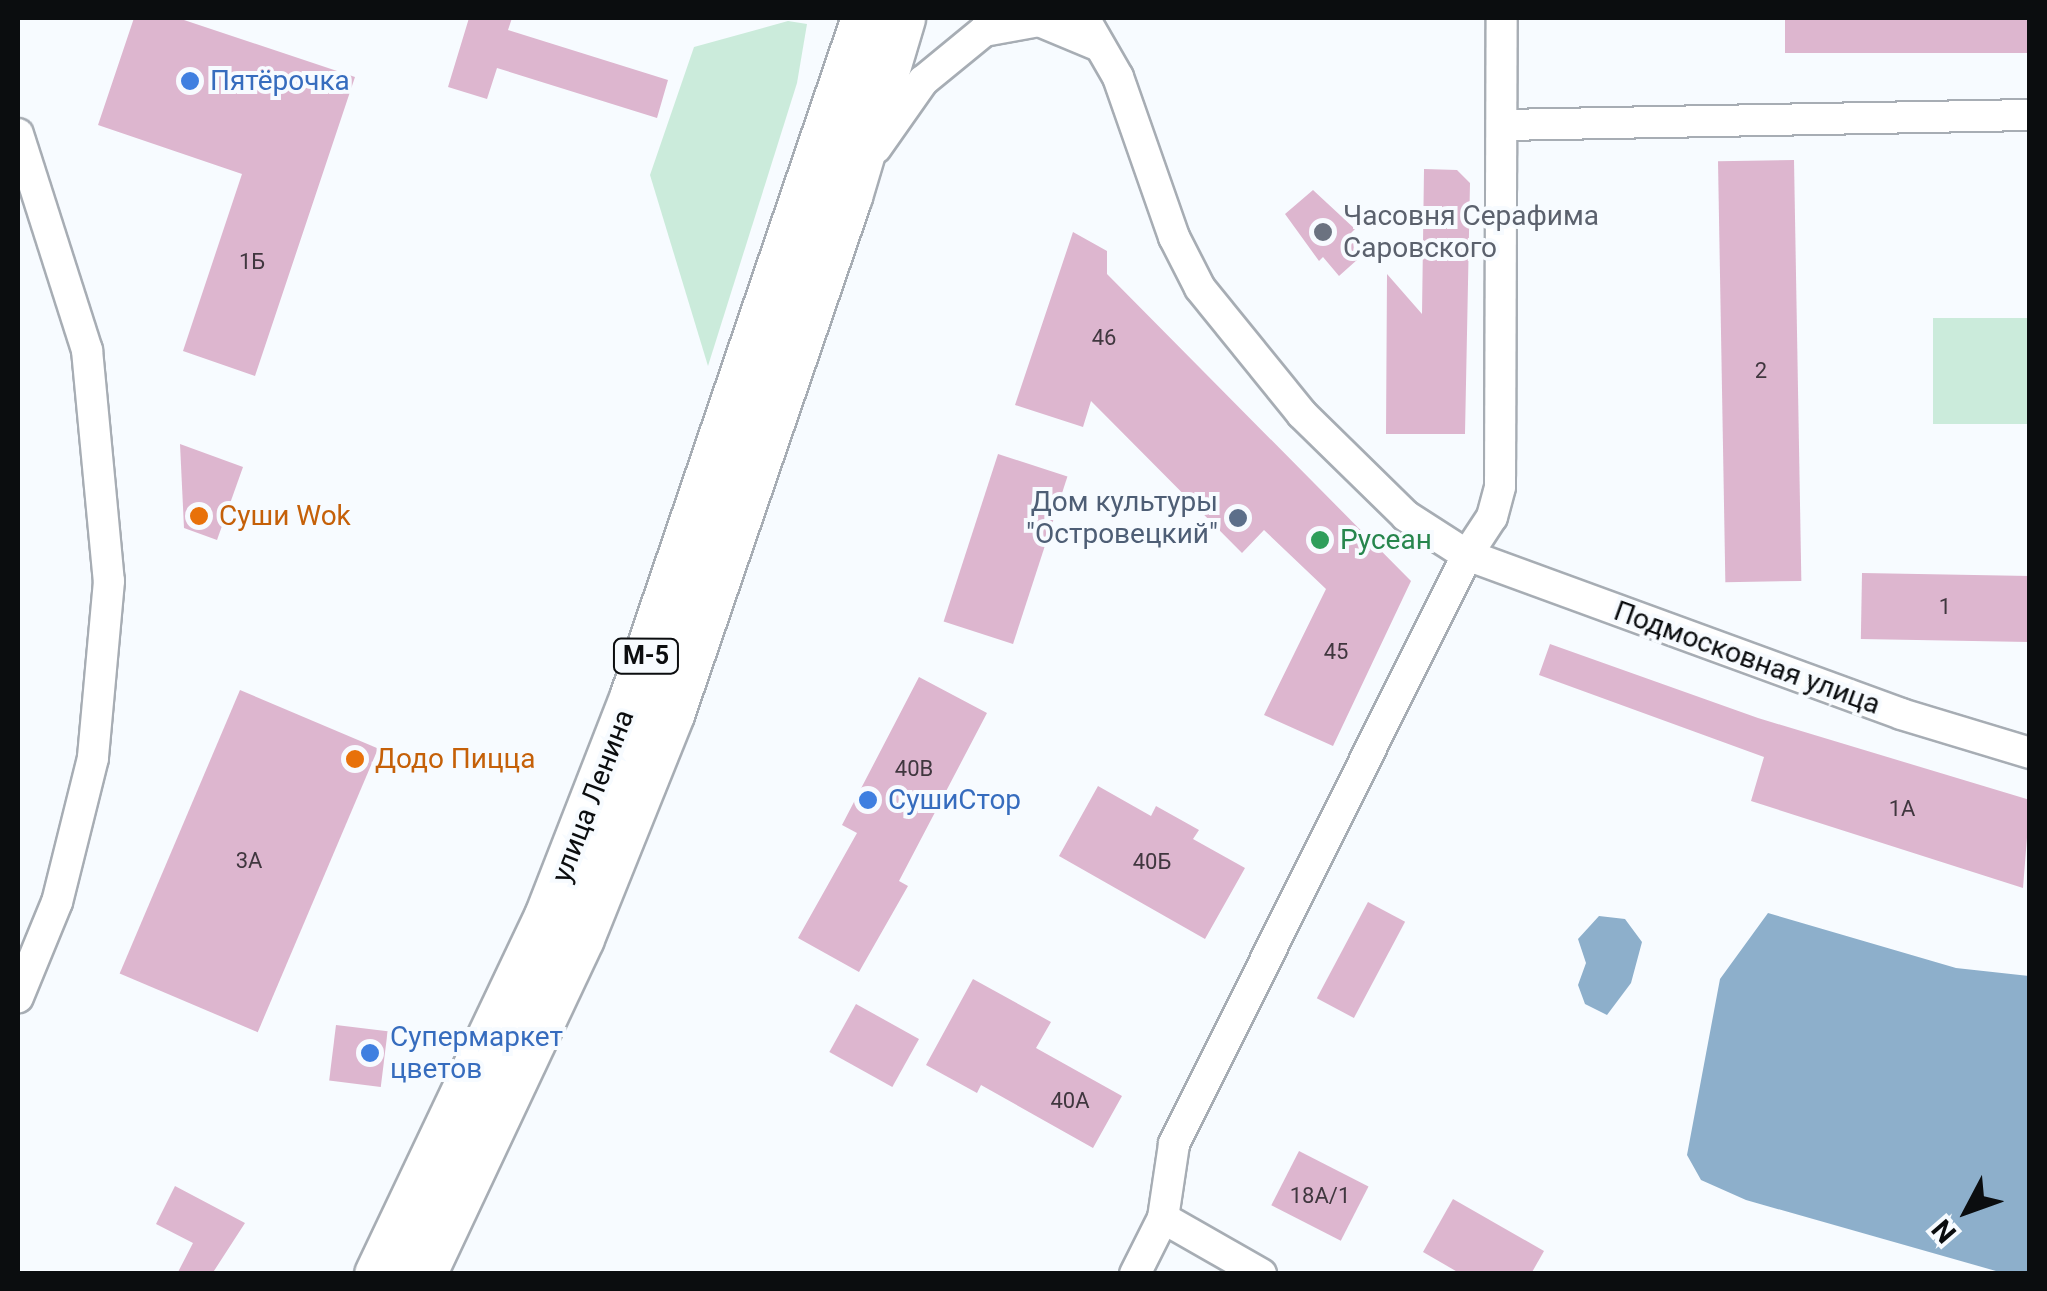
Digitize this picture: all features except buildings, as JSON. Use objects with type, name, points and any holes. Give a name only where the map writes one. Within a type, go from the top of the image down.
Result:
[{"type":"main road","name":"улица Ленина","points":[[377,1274],[547,916],[611,750],[864,18]]},
{"type":"main road","name":"улица Ленина","points":[[423,1274],[581,938],[672,714],[848,196],[902,18]]},
{"type":"street","name":"Подмосковная улица","points":[[1084,18],[1106,50],[1174,237],[1200,288],[1302,414],[1406,516],[1467,555],[1901,714],[2030,753]]},
{"type":"street","points":[[1134,1274],[1162,1218],[1174,1144],[1467,555],[1492,517],[1500,487],[1502,18]]},
{"type":"street","points":[[848,196],[923,80],[984,31],[1039,21],[1106,50]]},
{"type":"street","points":[[1503,125],[2030,115]]},
{"type":"street","points":[[18,134],[87,350],[108,581],[92,758],[56,902],[18,997]]},
{"type":"street","points":[[1162,1218],[1262,1274]]},
{"type":"green space","points":[[788,21],[807,24],[797,83],[708,366],[650,175],[694,47]]},
{"type":"green space","points":[[1933,318],[2029,318],[2029,424],[1933,424]]},
{"type":"water","points":[[1768,913],[1956,968],[2029,976],[2029,1273],[2003,1273],[1746,1200],[1701,1180],[1687,1155],[1720,979]]},
{"type":"water","points":[[1599,916],[1625,919],[1642,942],[1631,983],[1607,1015],[1585,1004],[1578,985],[1586,963],[1578,939]]},
{"type":"place","name":"Пятёрочка","points":[[190,81]]},
{"type":"place","name":"Часовня Серафима Саровского","points":[[1323,232]]},
{"type":"place","name":"Суши Wok","points":[[199,516]]},
{"type":"place","name":"Дом культуры \"Островецкий\"","points":[[1238,518]]},
{"type":"place","name":"Русеан","points":[[1320,540]]},
{"type":"place","name":"Додо Пицца","points":[[355,759]]},
{"type":"place","name":"СушиСтор","points":[[868,800]]},
{"type":"place","name":"Супермаркет цветов","points":[[370,1053]]}]
